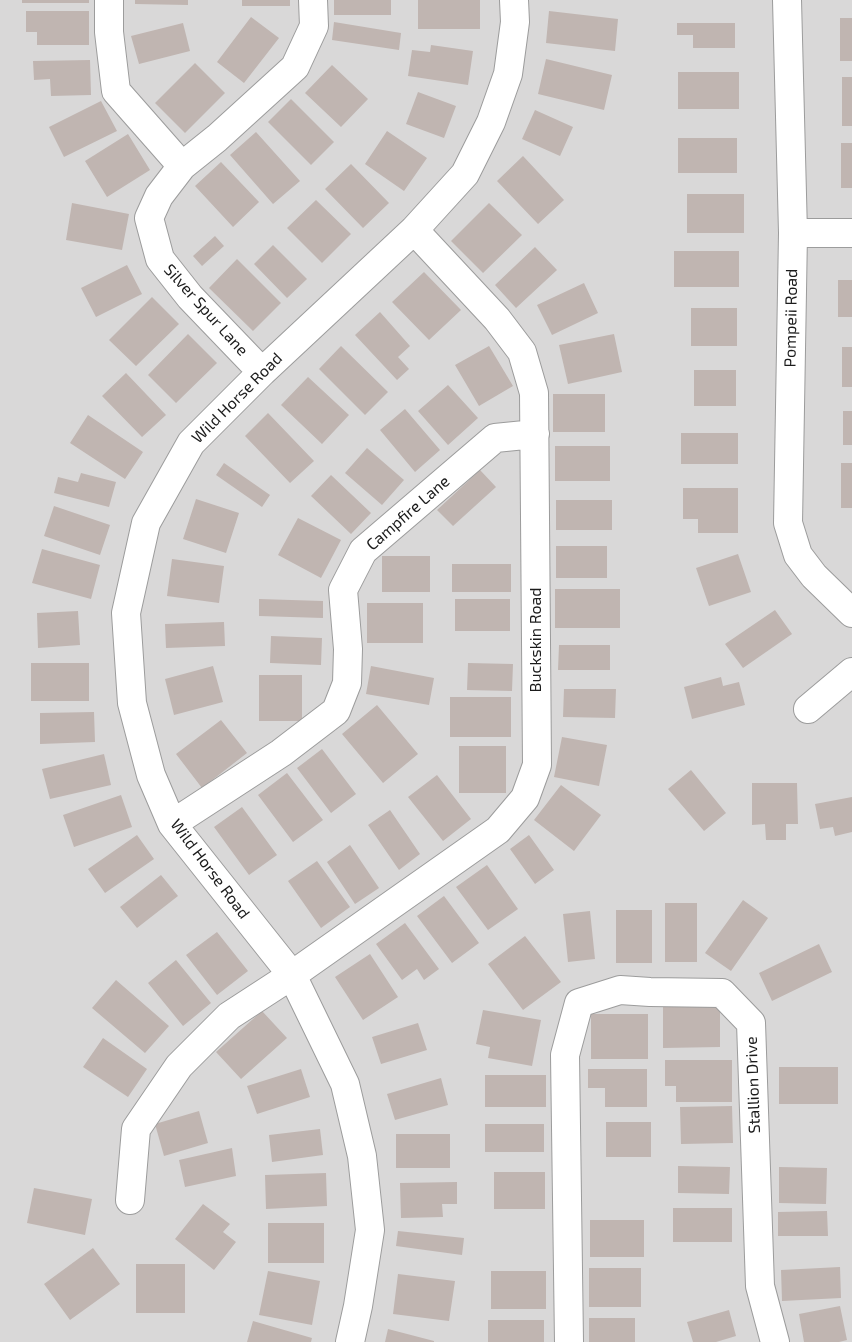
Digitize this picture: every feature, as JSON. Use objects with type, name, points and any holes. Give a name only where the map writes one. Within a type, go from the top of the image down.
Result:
[{"type":"street","points":[[109,0],[109,32],[116,91],[182,166]]},
{"type":"street","name":"Silver Spur Lane","points":[[262,372],[190,297],[160,259],[149,218],[159,196],[182,166],[217,138],[295,67],[314,26],[313,0]]},
{"type":"street","name":"Wild Horse Road","points":[[350,1342],[358,1306],[370,1230],[362,1156],[345,1084],[292,975],[172,824],[150,775],[132,703],[126,613],[146,524],[191,443],[262,372],[414,230],[465,174],[491,122],[508,74],[515,22],[514,0]]},
{"type":"street","name":"Pompeii Road","points":[[787,0],[793,233],[788,524],[798,556],[814,576],[852,613]]},
{"type":"street","name":"Buckskin Road","points":[[130,1200],[136,1129],[179,1066],[229,1016],[292,975],[498,830],[525,798],[537,765],[534,393],[522,352],[497,318],[414,230]]},
{"type":"street","points":[[793,233],[852,233]]},
{"type":"street","name":"Campfire Lane","points":[[172,824],[281,752],[336,711],[347,684],[348,649],[343,590],[363,551],[494,438],[535,434]]},
{"type":"street","points":[[808,709],[852,672]]},
{"type":"street","name":"Stallion Drive","points":[[569,1342],[565,1054],[579,1004],[620,990],[722,993],[751,1023],[760,1286],[775,1342]]},
{"type":"shaded area","points":[[0,0],[852,0],[852,1342],[0,1342]]},
{"type":"building","points":[[22,0],[89,0],[89,3],[22,3]]},
{"type":"building","points":[[135,0],[188,0],[188,5],[135,4]]},
{"type":"building","points":[[242,0],[290,0],[290,6],[242,6]]},
{"type":"building","points":[[334,0],[391,0],[391,15],[334,15]]},
{"type":"building","points":[[418,0],[480,0],[480,29],[418,29]]},
{"type":"building","points":[[26,11],[89,11],[89,45],[37,45],[37,32],[26,32]]},
{"type":"building","points":[[549,11],[618,19],[615,51],[546,43]]},
{"type":"building","points":[[251,17],[279,38],[244,83],[217,62]]},
{"type":"building","points":[[840,18],[852,18],[852,61],[840,61]]},
{"type":"building","points":[[334,22],[401,33],[399,50],[332,40]]},
{"type":"building","points":[[183,23],[190,51],[139,64],[131,36]]},
{"type":"building","points":[[677,23],[735,23],[735,48],[693,48],[693,35],[677,35]]},
{"type":"building","points":[[431,45],[473,51],[468,85],[408,76],[412,50],[430,52]]},
{"type":"building","points":[[546,59],[612,75],[604,110],[538,94]]},
{"type":"building","points":[[90,60],[91,95],[51,96],[50,79],[34,80],[33,61]]},
{"type":"building","points":[[195,63],[225,93],[185,133],[155,103]]},
{"type":"building","points":[[332,65],[368,99],[341,127],[305,93]]},
{"type":"building","points":[[678,72],[739,72],[739,109],[678,109]]},
{"type":"building","points":[[842,77],[852,77],[852,126],[842,126]]},
{"type":"building","points":[[418,92],[456,106],[444,138],[406,124]]},
{"type":"building","points":[[291,99],[334,142],[311,165],[268,122]]},
{"type":"building","points":[[101,101],[117,131],[64,157],[49,127]]},
{"type":"building","points":[[535,110],[573,127],[560,156],[522,139]]},
{"type":"building","points":[[387,131],[427,158],[404,191],[365,164]]},
{"type":"building","points":[[256,132],[300,181],[273,204],[230,155]]},
{"type":"building","points":[[128,134],[150,170],[107,197],[85,161]]},
{"type":"building","points":[[678,138],[737,138],[737,173],[678,173]]},
{"type":"building","points":[[841,143],[852,143],[852,188],[841,188]]},
{"type":"building","points":[[523,156],[564,200],[538,224],[497,181]]},
{"type":"building","points":[[221,162],[259,202],[233,227],[195,186]]},
{"type":"building","points":[[351,164],[389,203],[363,228],[325,189]]},
{"type":"building","points":[[687,194],[744,194],[744,233],[687,233]]},
{"type":"building","points":[[316,200],[351,234],[322,263],[287,228]]},
{"type":"building","points":[[72,203],[129,214],[122,250],[66,240]]},
{"type":"building","points":[[489,203],[522,235],[483,273],[451,241]]},
{"type":"building","points":[[215,236],[224,246],[202,266],[193,256]]},
{"type":"building","points":[[273,245],[307,279],[287,298],[254,264]]},
{"type":"building","points":[[535,247],[557,270],[516,308],[495,285]]},
{"type":"building","points":[[674,251],[739,251],[739,287],[674,287]]},
{"type":"building","points":[[237,259],[281,303],[253,331],[209,288]]},
{"type":"building","points":[[127,265],[142,294],[96,317],[81,288]]},
{"type":"building","points":[[424,272],[461,310],[429,340],[392,302]]},
{"type":"building","points":[[838,280],[852,280],[852,317],[838,317]]},
{"type":"building","points":[[584,283],[598,313],[552,335],[537,305]]},
{"type":"building","points":[[152,297],[179,324],[136,366],[109,340]]},
{"type":"building","points":[[691,308],[737,308],[737,346],[691,346]]},
{"type":"building","points":[[380,312],[410,346],[398,357],[409,369],[397,380],[355,335]]},
{"type":"building","points":[[188,334],[217,363],[176,403],[148,375]]},
{"type":"building","points":[[614,334],[622,372],[568,384],[559,345]]},
{"type":"building","points":[[341,346],[388,392],[365,415],[319,369]]},
{"type":"building","points":[[489,346],[513,386],[479,406],[455,365]]},
{"type":"building","points":[[842,347],[852,347],[852,387],[842,387]]},
{"type":"building","points":[[694,370],[736,370],[736,406],[694,406]]},
{"type":"building","points":[[126,373],[166,415],[142,437],[102,396]]},
{"type":"building","points":[[308,377],[349,415],[322,444],[281,405]]},
{"type":"building","points":[[448,385],[478,418],[448,445],[418,411]]},
{"type":"building","points":[[553,394],[605,394],[605,432],[553,432]]},
{"type":"building","points":[[405,409],[440,450],[415,472],[380,430]]},
{"type":"building","points":[[843,411],[852,411],[852,445],[843,445]]},
{"type":"building","points":[[268,413],[314,461],[290,483],[245,436]]},
{"type":"building","points":[[88,415],[143,452],[125,479],[70,443]]},
{"type":"building","points":[[681,433],[738,433],[738,464],[681,464]]},
{"type":"building","points":[[555,446],[610,446],[610,481],[555,481]]},
{"type":"building","points":[[367,448],[404,480],[382,505],[345,473]]},
{"type":"building","points":[[224,463],[270,495],[262,507],[216,475]]},
{"type":"building","points":[[841,463],[852,463],[852,508],[841,508]]},
{"type":"building","points":[[480,470],[496,487],[453,526],[437,510]]},
{"type":"building","points":[[81,473],[116,482],[109,507],[54,493],[58,477],[78,482]]},
{"type":"building","points":[[331,475],[371,513],[351,534],[311,496]]},
{"type":"building","points":[[683,488],[738,488],[738,533],[698,533],[698,519],[683,519]]},
{"type":"building","points":[[196,499],[239,513],[226,553],[183,539]]},
{"type":"building","points":[[556,500],[612,500],[612,530],[556,530]]},
{"type":"building","points":[[54,506],[110,525],[100,555],[44,536]]},
{"type":"building","points":[[298,518],[341,540],[321,578],[278,555]]},
{"type":"building","points":[[556,546],[607,546],[607,578],[556,578]]},
{"type":"building","points":[[42,549],[100,565],[91,599],[32,583]]},
{"type":"building","points":[[738,554],[751,592],[709,606],[696,568]]},
{"type":"building","points":[[382,556],[430,556],[430,592],[382,592]]},
{"type":"building","points":[[172,559],[224,566],[219,603],[167,596]]},
{"type":"building","points":[[452,564],[511,564],[511,592],[452,592]]},
{"type":"building","points":[[555,589],[620,589],[620,628],[555,628]]},
{"type":"building","points":[[259,599],[323,601],[323,618],[259,616]]},
{"type":"building","points":[[455,599],[510,599],[510,631],[455,631]]},
{"type":"building","points":[[367,603],[423,603],[423,643],[367,643]]},
{"type":"building","points":[[775,610],[792,634],[743,668],[725,644]]},
{"type":"building","points":[[78,611],[80,645],[38,648],[37,613]]},
{"type":"building","points":[[224,622],[225,646],[166,648],[165,624]]},
{"type":"building","points":[[271,636],[322,638],[321,665],[270,663]]},
{"type":"building","points":[[559,645],[610,645],[610,670],[558,670]]},
{"type":"building","points":[[31,663],[89,663],[89,701],[31,701]]},
{"type":"building","points":[[468,663],[513,664],[512,691],[467,690]]},
{"type":"building","points":[[213,666],[223,702],[174,715],[165,679]]},
{"type":"building","points":[[371,666],[434,678],[429,705],[366,694]]},
{"type":"building","points":[[259,675],[302,675],[302,721],[259,721]]},
{"type":"building","points":[[721,677],[723,686],[739,682],[745,705],[692,719],[684,687]]},
{"type":"building","points":[[564,689],[616,689],[615,718],[563,717]]},
{"type":"building","points":[[450,697],[511,697],[511,737],[450,737]]},
{"type":"building","points":[[377,705],[418,754],[383,783],[342,734]]},
{"type":"building","points":[[94,712],[95,742],[40,744],[40,713]]},
{"type":"building","points":[[221,720],[247,753],[202,788],[176,754]]},
{"type":"building","points":[[562,737],[607,745],[599,786],[554,777]]},
{"type":"building","points":[[459,746],[506,746],[506,793],[459,793]]},
{"type":"building","points":[[322,749],[356,794],[331,813],[297,768]]},
{"type":"building","points":[[104,754],[111,785],[50,799],[42,769]]},
{"type":"building","points":[[691,770],[726,813],[704,831],[668,789]]},
{"type":"building","points":[[287,773],[323,820],[293,842],[258,795]]},
{"type":"building","points":[[437,775],[471,819],[443,841],[408,797]]},
{"type":"building","points":[[752,783],[797,783],[798,824],[786,824],[786,840],[766,840],[765,824],[752,825]]},
{"type":"building","points":[[561,785],[601,815],[574,851],[534,820]]},
{"type":"building","points":[[121,795],[132,827],[74,847],[63,815]]},
{"type":"building","points":[[852,797],[852,832],[835,836],[833,827],[820,829],[815,804]]},
{"type":"building","points":[[242,807],[277,855],[249,875],[214,827]]},
{"type":"building","points":[[390,810],[420,854],[399,870],[368,825]]},
{"type":"building","points":[[137,835],[154,859],[105,893],[88,869]]},
{"type":"building","points":[[529,835],[554,870],[535,884],[510,849]]},
{"type":"building","points":[[350,845],[379,888],[355,904],[327,862]]},
{"type":"building","points":[[317,861],[350,907],[321,928],[288,881]]},
{"type":"building","points":[[487,865],[518,909],[488,930],[456,887]]},
{"type":"building","points":[[161,875],[178,896],[137,928],[120,907]]},
{"type":"building","points":[[444,896],[479,943],[452,963],[417,916]]},
{"type":"building","points":[[743,900],[768,918],[731,971],[705,953]]},
{"type":"building","points":[[665,903],[697,903],[697,962],[665,962]]},
{"type":"building","points":[[616,910],[652,910],[652,963],[616,963]]},
{"type":"building","points":[[590,911],[595,959],[568,962],[563,914]]},
{"type":"building","points":[[405,923],[439,969],[424,980],[417,969],[402,980],[376,944]]},
{"type":"building","points":[[217,932],[248,971],[217,995],[186,955]]},
{"type":"building","points":[[525,936],[561,982],[523,1010],[488,964]]},
{"type":"building","points":[[819,944],[832,972],[772,1001],[759,973]]},
{"type":"building","points":[[370,954],[398,997],[363,1020],[335,977]]},
{"type":"building","points":[[176,960],[211,1003],[183,1026],[148,983]]},
{"type":"building","points":[[116,980],[169,1026],[145,1053],[92,1008]]},
{"type":"building","points":[[720,1001],[720,1047],[663,1048],[663,1002]]},
{"type":"building","points":[[483,1010],[541,1020],[532,1066],[488,1058],[490,1047],[476,1044]]},
{"type":"building","points":[[262,1011],[287,1038],[241,1079],[216,1052]]},
{"type":"building","points":[[591,1014],[648,1014],[648,1059],[591,1059]]},
{"type":"building","points":[[418,1023],[427,1050],[381,1064],[372,1037]]},
{"type":"building","points":[[103,1038],[147,1069],[128,1097],[83,1067]]},
{"type":"building","points":[[665,1060],[732,1060],[732,1102],[676,1102],[676,1086],[665,1086]]},
{"type":"building","points":[[779,1067],[838,1067],[838,1104],[779,1104]]},
{"type":"building","points":[[301,1069],[310,1097],[257,1114],[247,1086]]},
{"type":"building","points":[[588,1069],[647,1069],[647,1107],[605,1107],[605,1088],[588,1088]]},
{"type":"building","points":[[485,1075],[546,1075],[546,1107],[485,1107]]},
{"type":"building","points":[[441,1078],[448,1105],[395,1120],[387,1094]]},
{"type":"building","points":[[732,1106],[733,1143],[681,1144],[680,1107]]},
{"type":"building","points":[[199,1111],[208,1143],[164,1156],[155,1124]]},
{"type":"building","points":[[606,1122],[651,1122],[651,1157],[606,1157]]},
{"type":"building","points":[[485,1124],[544,1124],[544,1152],[485,1152]]},
{"type":"building","points":[[320,1129],[323,1155],[272,1162],[269,1135]]},
{"type":"building","points":[[396,1134],[450,1134],[450,1168],[396,1168]]},
{"type":"building","points":[[232,1148],[236,1176],[185,1187],[179,1160]]},
{"type":"building","points":[[678,1166],[730,1167],[729,1194],[678,1193]]},
{"type":"building","points":[[779,1167],[827,1168],[826,1204],[779,1203]]},
{"type":"building","points":[[494,1172],[545,1172],[545,1209],[494,1209]]},
{"type":"building","points":[[326,1173],[327,1206],[266,1209],[265,1175]]},
{"type":"building","points":[[457,1182],[457,1204],[442,1204],[443,1217],[401,1218],[400,1183]]},
{"type":"building","points":[[34,1188],[92,1199],[85,1235],[27,1223]]},
{"type":"building","points":[[203,1204],[230,1224],[223,1232],[236,1242],[214,1270],[175,1239]]},
{"type":"building","points":[[673,1208],[732,1208],[732,1242],[673,1242]]},
{"type":"building","points":[[827,1211],[828,1236],[778,1236],[778,1212]]},
{"type":"building","points":[[590,1220],[644,1220],[644,1257],[590,1257]]},
{"type":"building","points":[[268,1223],[324,1223],[324,1263],[268,1263]]},
{"type":"building","points":[[398,1231],[464,1238],[462,1255],[396,1246]]},
{"type":"building","points":[[93,1248],[120,1284],[70,1320],[44,1284]]},
{"type":"building","points":[[136,1264],[185,1264],[185,1313],[136,1313]]},
{"type":"building","points":[[840,1267],[841,1298],[782,1301],[781,1270]]},
{"type":"building","points":[[589,1268],[641,1268],[641,1307],[589,1307]]},
{"type":"building","points":[[268,1271],[320,1281],[312,1325],[259,1315]]},
{"type":"building","points":[[491,1271],[546,1271],[546,1309],[491,1309]]},
{"type":"building","points":[[398,1274],[455,1281],[449,1321],[393,1314]]},
{"type":"building","points":[[840,1306],[847,1340],[839,1342],[804,1342],[799,1314]]},
{"type":"building","points":[[729,1310],[736,1336],[716,1342],[693,1342],[687,1322]]},
{"type":"building","points":[[589,1318],[635,1318],[635,1342],[589,1342]]},
{"type":"building","points":[[488,1320],[544,1320],[544,1342],[488,1342]]},
{"type":"building","points":[[253,1321],[312,1338],[311,1342],[247,1342]]},
{"type":"building","points":[[388,1329],[434,1341],[434,1342],[385,1342]]}]
